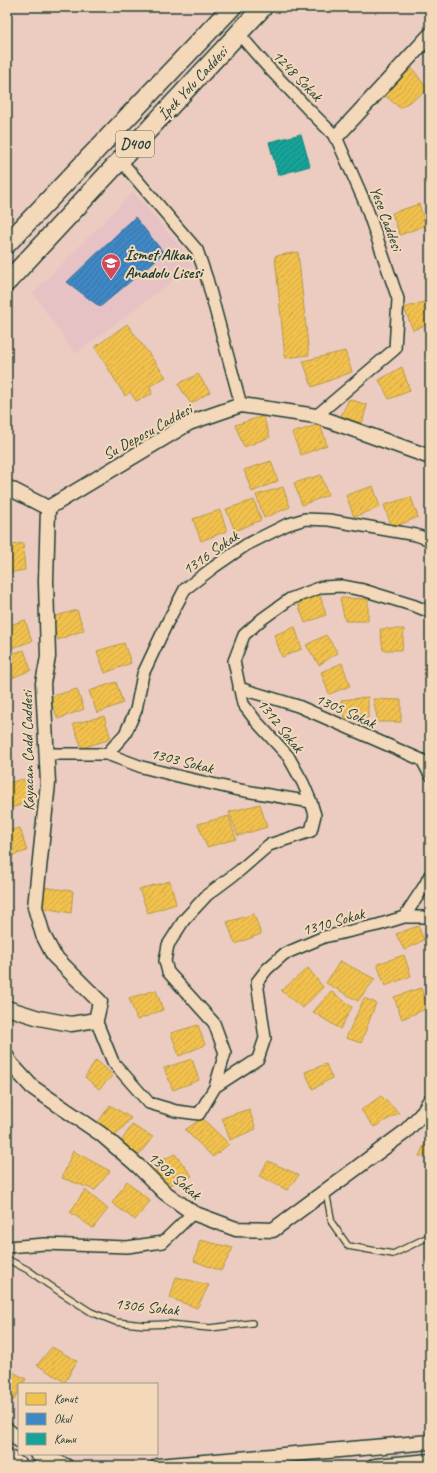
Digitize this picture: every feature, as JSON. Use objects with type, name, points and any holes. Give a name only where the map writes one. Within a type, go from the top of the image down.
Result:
[{"type":"highway","name":"İpek Yolu Caddesi","points":[[7,244],[232,7]]},
{"type":"highway","name":"İpek Yolu Caddesi","points":[[7,282],[263,7]]},
{"type":"street","name":"1248 Sokak","points":[[238,33],[296,97],[336,136]]},
{"type":"street","points":[[336,136],[429,38]]},
{"type":"street","name":"Yese Caddesi","points":[[316,416],[395,350],[398,299],[365,203],[336,136]]},
{"type":"street","points":[[120,160],[197,250],[207,279],[241,405]]},
{"type":"street","name":"Su Deposu Caddesi","points":[[48,508],[189,423],[241,405],[316,416],[430,457]]},
{"type":"street","points":[[7,487],[48,508]]},
{"type":"street","name":"Kayacan Cadd Caddesi","points":[[48,508],[46,581],[48,657],[44,683],[48,783],[35,907],[43,935],[54,956],[100,1002],[96,1020]]},
{"type":"street","name":"1316 Sokak","points":[[107,754],[125,734],[136,710],[143,674],[166,623],[185,589],[246,545],[286,525],[305,519],[329,520],[416,535],[430,540]]},
{"type":"street","name":"1312 Sokak","points":[[215,1087],[225,1053],[214,1023],[168,972],[165,961],[168,945],[184,920],[207,895],[239,871],[269,845],[311,832],[315,815],[303,783],[288,756],[256,721],[243,704],[234,661],[244,635],[262,619],[290,599],[322,587],[342,586],[363,590],[430,612]]},
{"type":"street","name":"1305 Sokak","points":[[239,688],[298,706],[422,760],[430,775]]},
{"type":"street","name":"1303 Sokak","points":[[46,754],[107,754],[142,766],[182,777],[247,792],[311,802]]},
{"type":"street","points":[[404,917],[430,876]]},
{"type":"street","name":"1310 Sokak","points":[[96,1020],[113,1062],[149,1103],[176,1111],[199,1114],[215,1087],[258,1059],[265,1038],[257,982],[267,969],[284,954],[324,937],[378,925],[404,917],[430,917]]},
{"type":"street","points":[[7,1008],[39,1018],[71,1024],[96,1020]]},
{"type":"street","name":"1308 Sokak","points":[[7,1057],[10,1063],[32,1086],[101,1134],[138,1166],[164,1192],[193,1213],[236,1229],[273,1230],[405,1132],[422,1114],[430,1101]]},
{"type":"street","points":[[7,1247],[45,1244],[127,1246],[163,1242],[193,1213]]},
{"type":"street","points":[[7,1430],[18,1439]]},
{"type":"street","points":[[158,1466],[430,1442]]},
{"type":"street","points":[[39,1455],[66,1466]]},
{"type":"street","points":[[7,1456],[21,1466]]},
{"type":"street","points":[[375,1466],[430,1462]]},
{"type":"lane","points":[[326,1191],[332,1223],[348,1246],[393,1254],[430,1236]]},
{"type":"lane","name":"1306 Sokak","points":[[7,1259],[28,1270],[60,1293],[91,1312],[116,1322],[144,1325],[168,1324],[210,1328],[252,1323]]},
{"type":"shaded area","name":"İsmet Alkan Anadolu Lisesi","points":[[133,192],[184,251],[193,266],[75,354],[33,293]]},
{"type":"building: Konut","points":[[412,68],[428,90],[400,108],[383,94]]},
{"type":"building: Konut","points":[[419,204],[426,225],[400,235],[392,213]]},
{"type":"building: Konut","points":[[298,252],[309,355],[285,358],[275,256]]},
{"type":"building: Konut","points":[[430,300],[430,323],[413,330],[404,308]]},
{"type":"building: Konut","points":[[127,324],[166,377],[150,386],[152,394],[136,401],[130,392],[125,396],[95,347]]},
{"type":"building: Konut","points":[[345,351],[352,372],[312,387],[303,361]]},
{"type":"building: Konut","points":[[402,367],[410,391],[389,399],[379,380]]},
{"type":"building: Konut","points":[[198,374],[210,392],[191,404],[178,384]]},
{"type":"building: Konut","points":[[349,399],[367,405],[362,424],[341,416]]},
{"type":"building: Konut","points":[[263,416],[270,437],[244,447],[235,425]]},
{"type":"building: Konut","points":[[320,424],[327,445],[301,455],[292,433]]},
{"type":"building: Konut","points":[[271,461],[278,481],[252,492],[244,470]]},
{"type":"building: Konut","points":[[321,475],[328,495],[302,505],[294,483]]},
{"type":"building: Konut","points":[[373,486],[380,507],[354,517],[346,495]]},
{"type":"building: Konut","points":[[283,487],[290,507],[264,518],[256,495]]},
{"type":"building: Konut","points":[[411,497],[418,517],[392,528],[384,505]]},
{"type":"building: Konut","points":[[254,500],[261,520],[235,531],[226,509]]},
{"type":"building: Konut","points":[[220,510],[227,531],[201,541],[193,519]]},
{"type":"building: Konut","points":[[23,543],[25,570],[7,573],[7,546]]},
{"type":"building: Konut","points":[[319,592],[326,615],[305,623],[297,601]]},
{"type":"building: Konut","points":[[340,598],[368,599],[368,621],[345,621]]},
{"type":"building: Konut","points":[[77,610],[84,630],[58,640],[49,618]]},
{"type":"building: Konut","points":[[25,620],[32,641],[7,650],[7,626]]},
{"type":"building: Konut","points":[[295,627],[302,649],[282,657],[274,635]]},
{"type":"building: Konut","points":[[380,629],[404,629],[402,650],[383,650]]},
{"type":"building: Konut","points":[[326,635],[338,653],[319,665],[306,645]]},
{"type":"building: Konut","points":[[124,643],[131,663],[105,673],[97,651]]},
{"type":"building: Konut","points":[[24,650],[31,670],[7,680],[7,655]]},
{"type":"building: Konut","points":[[342,663],[350,686],[329,694],[321,672]]},
{"type":"building: Konut","points":[[116,682],[123,703],[97,713],[89,691]]},
{"type":"building: Konut","points":[[77,689],[84,709],[58,719],[49,697]]},
{"type":"building: Konut","points":[[368,697],[368,718],[345,719],[341,700]]},
{"type":"building: Konut","points":[[373,699],[401,700],[401,722],[378,722]]},
{"type":"building: Konut","points":[[104,716],[111,739],[82,748],[73,724]]},
{"type":"building: Konut","points":[[24,779],[31,802],[7,809],[7,783]]},
{"type":"building: Konut","points":[[260,804],[267,827],[238,836],[229,812]]},
{"type":"building: Konut","points":[[229,816],[236,839],[207,847],[198,824]]},
{"type":"building: Konut","points":[[20,828],[27,851],[7,857],[7,831]]},
{"type":"building: Konut","points":[[170,881],[176,904],[148,913],[139,889]]},
{"type":"building: Konut","points":[[41,887],[73,891],[71,913],[38,907]]},
{"type":"building: Konut","points":[[254,914],[261,934],[235,944],[227,922]]},
{"type":"building: Konut","points":[[418,926],[424,940],[404,950],[396,934]]},
{"type":"building: Konut","points":[[404,955],[411,976],[385,986],[377,964]]},
{"type":"building: Konut","points":[[340,961],[375,979],[358,1001],[326,983]]},
{"type":"building: Konut","points":[[308,968],[323,987],[303,1008],[281,991]]},
{"type":"building: Konut","points":[[421,988],[428,1008],[402,1019],[394,997]]},
{"type":"building: Konut","points":[[156,990],[163,1010],[137,1020],[129,998]]},
{"type":"building: Konut","points":[[331,991],[352,1007],[340,1029],[313,1012]]},
{"type":"building: Konut","points":[[364,998],[376,1003],[361,1043],[346,1038]]},
{"type":"building: Konut","points":[[198,1025],[205,1045],[179,1056],[171,1033]]},
{"type":"building: Konut","points":[[192,1059],[199,1080],[173,1090],[164,1068]]},
{"type":"building: Konut","points":[[96,1060],[113,1075],[99,1089],[85,1077]]},
{"type":"building: Konut","points":[[326,1064],[332,1078],[313,1089],[305,1072]]},
{"type":"building: Konut","points":[[381,1096],[399,1113],[374,1127],[361,1110]]},
{"type":"building: Konut","points":[[110,1105],[131,1118],[114,1138],[97,1124]]},
{"type":"building: Konut","points":[[249,1109],[256,1129],[230,1140],[222,1118]]},
{"type":"building: Konut","points":[[202,1118],[229,1144],[213,1157],[185,1130]]},
{"type":"building: Konut","points":[[132,1125],[153,1137],[137,1157],[120,1143]]},
{"type":"building: Konut","points":[[429,1134],[430,1156],[419,1156]]},
{"type":"building: Konut","points":[[73,1151],[110,1171],[95,1190],[62,1178]]},
{"type":"building: Konut","points":[[175,1154],[192,1176],[167,1186],[152,1165]]},
{"type":"building: Konut","points":[[268,1161],[299,1175],[287,1190],[259,1176]]},
{"type":"building: Konut","points":[[127,1181],[150,1201],[135,1220],[112,1203]]},
{"type":"building: Konut","points":[[85,1190],[108,1209],[93,1228],[70,1212]]},
{"type":"building: Konut","points":[[8,1212],[9,1235],[7,1235]]},
{"type":"building: Konut","points":[[200,1240],[233,1248],[221,1271],[194,1261]]},
{"type":"building: Konut","points":[[176,1277],[209,1285],[197,1308],[170,1298]]},
{"type":"building: Konut","points":[[52,1347],[77,1361],[65,1382],[37,1365]]},
{"type":"building: Konut","points":[[7,1369],[26,1379],[24,1383],[18,1383],[18,1393],[14,1400],[7,1396]]},
{"type":"building: Okul","points":[[135,217],[164,253],[100,307],[67,282]]},
{"type":"building: Kamu","points":[[301,134],[310,166],[278,175],[269,142]]},
{"type":"place","name":"İsmet Alkan Anadolu Lisesi","points":[[111,280]]}]
